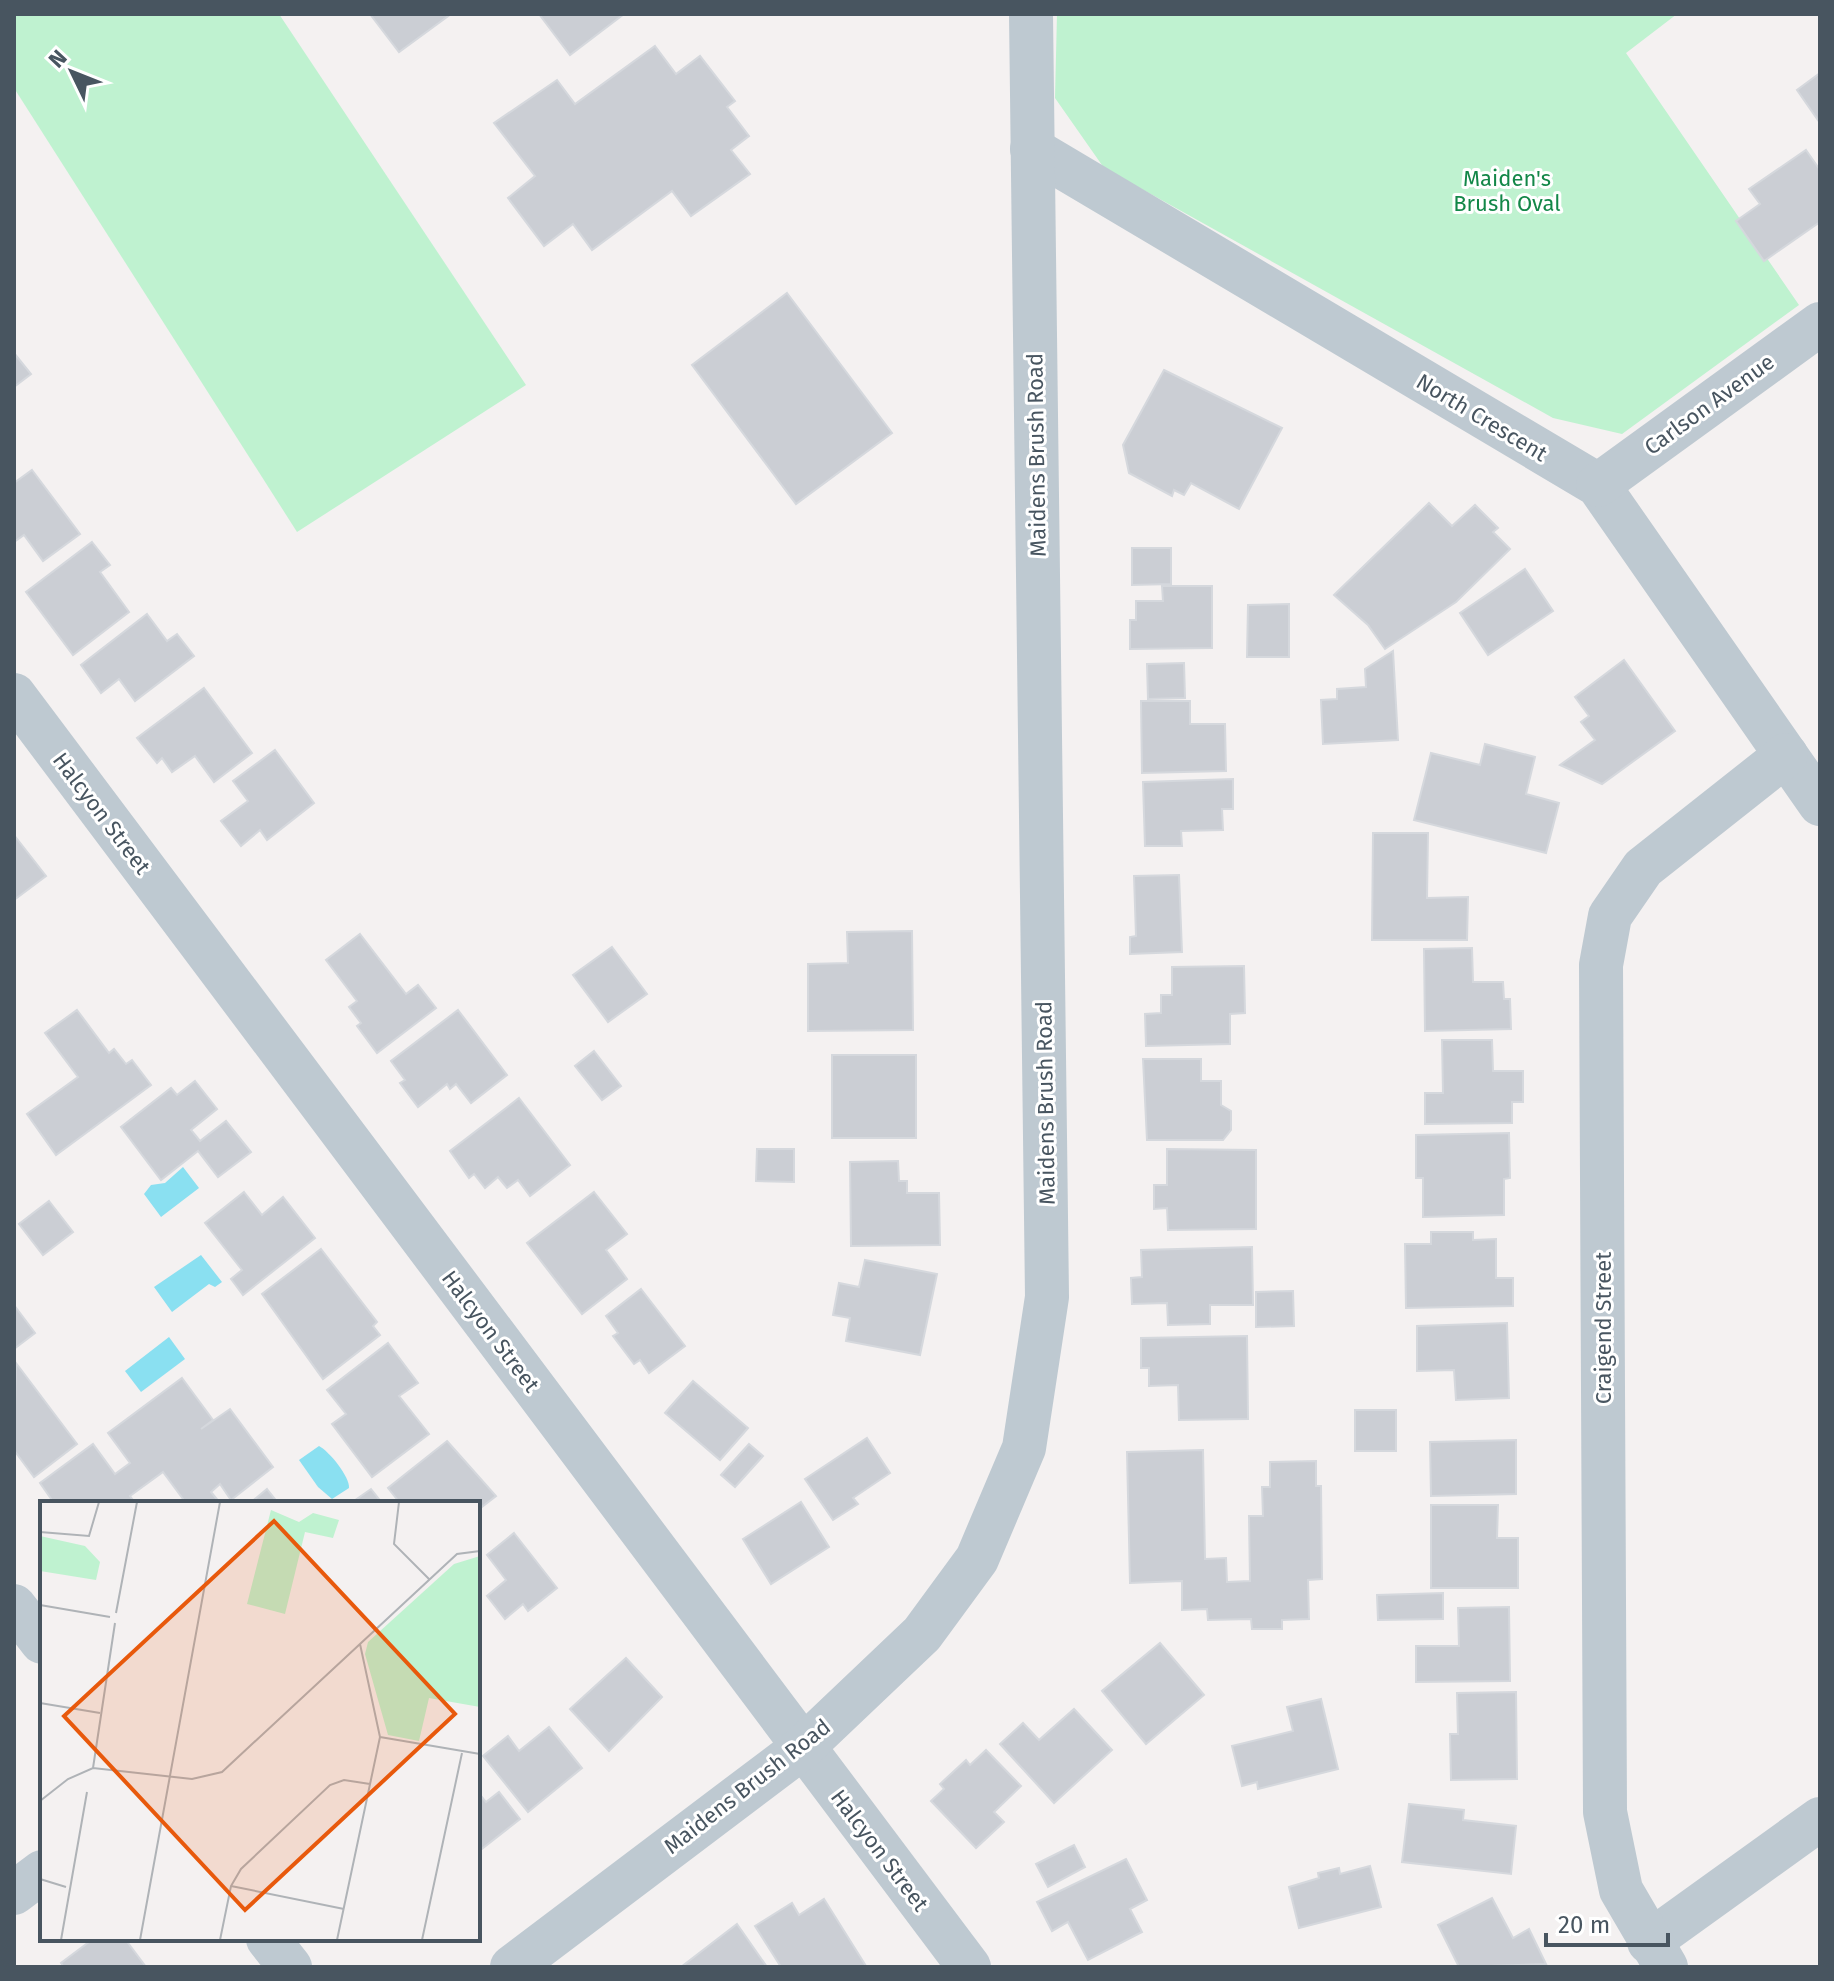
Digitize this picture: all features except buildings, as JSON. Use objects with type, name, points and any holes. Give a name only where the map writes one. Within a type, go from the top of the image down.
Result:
[{"type":"street","name":"Maidens Brush Road","points":[[512,1967],[802,1748],[922,1634],[977,1559],[1024,1448],[1047,1297],[1031,14]]},
{"type":"street","name":"North Crescent","points":[[1032,149],[1598,485],[1820,804]]},
{"type":"street","name":"Carlson Avenue","points":[[1598,485],[1820,324]]},
{"type":"street","name":"Halcyon Street","points":[[14,695],[969,1967]]},
{"type":"street","name":"Craigend Street","points":[[1657,1954],[1621,1890],[1605,1812],[1601,965],[1610,916],[1643,868],[1786,755]]},
{"type":"street","points":[[14,1606],[40,1639]]},
{"type":"street","points":[[1657,1954],[1820,1819]]},
{"type":"street","points":[[14,1893],[40,1874]]},
{"type":"street","points":[[270,1941],[290,1967]]},
{"type":"green space","points":[[14,14],[279,14],[526,385],[297,532],[14,88]]},
{"type":"green space","name":"Maiden's Brush Oval","points":[[1057,14],[1677,14],[1626,53],[1799,305],[1622,434],[1553,418],[1104,168],[1055,98]]},
{"type":"water","points":[[183,1167],[199,1188],[161,1217],[144,1194],[151,1185],[165,1183]]},
{"type":"water","points":[[201,1255],[222,1282],[215,1287],[209,1284],[172,1312],[154,1287]]},
{"type":"water","points":[[169,1337],[185,1359],[141,1392],[125,1371]]},
{"type":"water","points":[[319,1446],[338,1465],[348,1483],[349,1488],[332,1499],[318,1487],[299,1460]]}]
